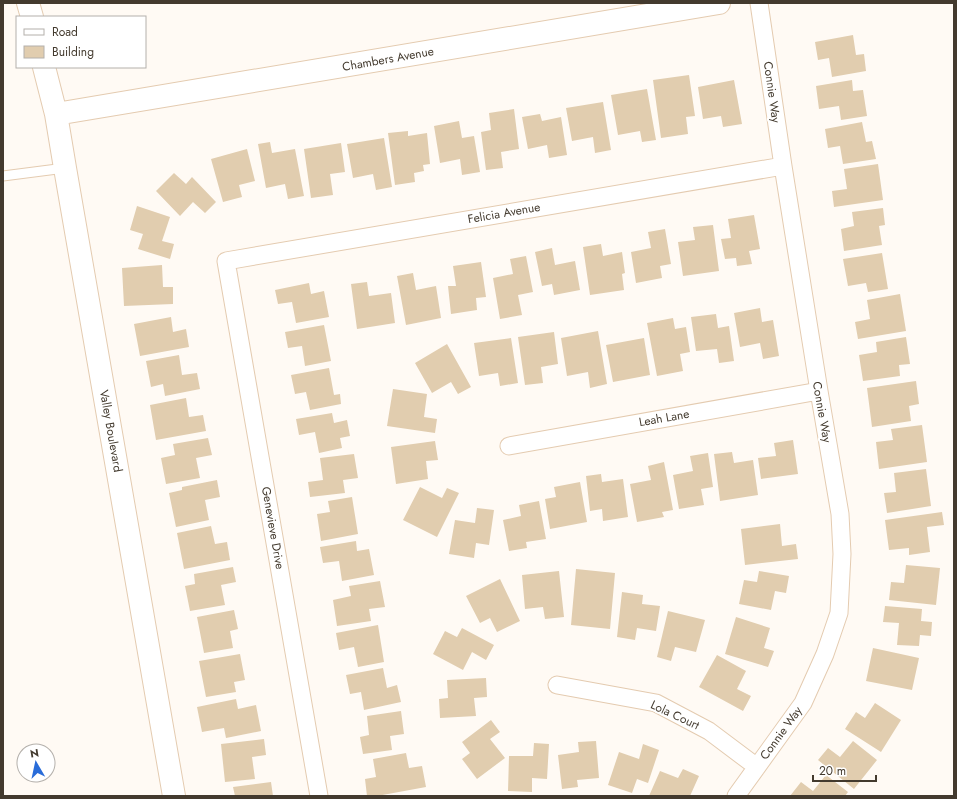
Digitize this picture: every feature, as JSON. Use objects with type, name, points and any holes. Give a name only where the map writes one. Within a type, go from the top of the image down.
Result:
[{"type":"street","points":[[28,3],[32,16]]},
{"type":"street","name":"Chambers Avenue","points":[[56,114],[720,3]]},
{"type":"street","name":"Connie Way","points":[[736,796],[803,703],[825,654],[839,613],[842,554],[840,514],[783,166],[759,3]]},
{"type":"street","name":"Valley Boulevard","points":[[44,68],[56,114],[174,796]]},
{"type":"street","name":"Felicia Avenue","points":[[226,261],[783,166]]},
{"type":"street","name":"Genevieve Drive","points":[[226,261],[320,796]]},
{"type":"street","name":"Leah Lane","points":[[509,446],[819,391]]},
{"type":"street","name":"Lola Court","points":[[557,684],[656,703],[709,731],[757,767]]},
{"type":"lane","points":[[3,176],[65,168]]},
{"type":"building","points":[[853,35],[856,55],[864,54],[866,71],[832,77],[829,58],[818,60],[815,42]]},
{"type":"building","points":[[689,75],[695,116],[686,117],[688,134],[661,138],[653,80]]},
{"type":"building","points":[[734,80],[742,124],[723,127],[721,116],[703,119],[698,87]]},
{"type":"building","points":[[852,80],[853,91],[863,90],[867,116],[841,120],[839,106],[819,109],[816,86]]},
{"type":"building","points":[[647,89],[656,140],[642,142],[640,131],[618,135],[611,95]]},
{"type":"building","points":[[603,102],[611,150],[595,153],[593,137],[572,141],[566,108]]},
{"type":"building","points":[[514,109],[519,149],[501,152],[503,168],[486,170],[481,132],[491,130],[489,113]]},
{"type":"building","points":[[540,114],[542,121],[561,117],[567,155],[549,158],[547,145],[528,149],[522,117]]},
{"type":"building","points":[[459,121],[462,138],[474,136],[480,172],[462,175],[460,159],[440,163],[434,126]]},
{"type":"building","points":[[862,122],[866,142],[872,141],[876,159],[843,164],[840,146],[828,148],[825,129]]},
{"type":"building","points":[[408,131],[408,136],[427,133],[430,164],[423,165],[424,171],[414,173],[415,182],[395,185],[388,133]]},
{"type":"building","points":[[384,138],[392,187],[376,190],[373,174],[353,178],[347,144]]},
{"type":"building","points":[[270,142],[272,153],[295,149],[304,196],[288,199],[285,184],[266,188],[258,144]]},
{"type":"building","points":[[341,143],[345,172],[330,174],[333,195],[311,198],[304,149]]},
{"type":"building","points":[[247,149],[255,181],[239,185],[242,197],[223,202],[211,159]]},
{"type":"building","points":[[878,164],[883,200],[834,207],[832,191],[847,189],[844,169]]},
{"type":"building","points":[[174,173],[186,184],[192,177],[216,202],[205,213],[193,202],[180,216],[156,191]]},
{"type":"building","points":[[137,206],[170,217],[162,241],[174,244],[170,259],[138,249],[143,234],[130,230]]},
{"type":"building","points":[[883,208],[885,225],[879,226],[882,245],[844,251],[841,229],[854,226],[852,212]]},
{"type":"building","points":[[754,215],[760,249],[749,251],[752,264],[737,266],[736,258],[725,259],[721,239],[731,238],[728,219]]},
{"type":"building","points":[[713,225],[719,271],[683,276],[678,242],[695,240],[693,227]]},
{"type":"building","points":[[665,229],[671,264],[660,266],[662,278],[636,283],[631,252],[651,248],[648,232]]},
{"type":"building","points":[[601,244],[603,256],[622,252],[625,273],[622,274],[624,290],[590,295],[583,247]]},
{"type":"building","points":[[552,248],[555,265],[575,261],[580,290],[554,295],[552,284],[542,286],[535,252]]},
{"type":"building","points":[[882,253],[888,289],[868,292],[866,283],[848,286],[843,259]]},
{"type":"building","points":[[526,256],[533,292],[518,295],[522,315],[500,319],[493,278],[513,274],[510,259]]},
{"type":"building","points":[[481,262],[486,297],[476,298],[477,310],[451,314],[448,286],[456,286],[453,266]]},
{"type":"building","points":[[162,265],[163,287],[173,287],[173,304],[124,306],[122,268]]},
{"type":"building","points":[[413,273],[416,290],[436,286],[441,318],[406,325],[397,276]]},
{"type":"building","points":[[367,282],[369,296],[391,293],[395,323],[357,329],[351,284]]},
{"type":"building","points":[[309,283],[311,294],[324,291],[329,317],[296,323],[292,302],[278,304],[275,290]]},
{"type":"building","points":[[900,294],[906,331],[858,339],[855,322],[870,319],[867,300]]},
{"type":"building","points":[[760,308],[762,322],[773,320],[779,356],[763,359],[760,343],[740,347],[734,313]]},
{"type":"building","points":[[716,314],[718,328],[729,326],[734,361],[719,363],[717,349],[696,351],[691,317]]},
{"type":"building","points":[[171,317],[173,332],[186,329],[189,347],[140,356],[134,324]]},
{"type":"building","points":[[673,318],[675,329],[686,327],[690,352],[680,354],[683,371],[657,376],[647,323]]},
{"type":"building","points":[[324,325],[331,361],[305,366],[302,346],[288,348],[285,332]]},
{"type":"building","points":[[598,331],[607,384],[590,388],[588,372],[567,376],[561,338]]},
{"type":"building","points":[[554,332],[558,364],[541,367],[543,383],[525,385],[518,337]]},
{"type":"building","points":[[906,337],[910,364],[899,365],[900,376],[863,381],[859,355],[877,352],[876,342]]},
{"type":"building","points":[[511,338],[518,383],[500,386],[498,373],[479,376],[474,343]]},
{"type":"building","points":[[644,338],[650,375],[613,382],[606,345]]},
{"type":"building","points":[[447,344],[471,387],[458,394],[451,382],[432,393],[415,363]]},
{"type":"building","points":[[179,355],[182,375],[197,373],[200,389],[165,396],[163,384],[151,387],[146,361]]},
{"type":"building","points":[[329,368],[334,395],[340,394],[341,404],[310,410],[306,392],[295,394],[291,375]]},
{"type":"building","points":[[916,381],[919,404],[909,406],[911,421],[872,427],[867,388]]},
{"type":"building","points":[[393,389],[427,394],[424,417],[437,419],[435,433],[387,426]]},
{"type":"building","points":[[186,398],[189,417],[203,415],[206,431],[156,440],[150,405]]},
{"type":"building","points":[[332,413],[334,423],[347,420],[350,436],[340,438],[342,448],[319,453],[315,432],[299,435],[296,419]]},
{"type":"building","points":[[922,425],[927,462],[879,469],[876,442],[893,440],[891,429]]},
{"type":"building","points":[[208,438],[212,455],[196,458],[200,478],[166,484],[161,458],[175,455],[173,444]]},
{"type":"building","points":[[793,440],[798,474],[761,479],[758,458],[776,456],[774,443]]},
{"type":"building","points":[[435,441],[438,460],[426,461],[428,479],[396,484],[391,447]]},
{"type":"building","points":[[732,452],[734,463],[753,460],[758,495],[720,501],[714,454]]},
{"type":"building","points":[[708,453],[713,487],[701,489],[704,505],[679,509],[673,475],[693,471],[690,456]]},
{"type":"building","points":[[354,454],[358,478],[343,480],[345,493],[310,497],[308,482],[323,480],[320,458]]},
{"type":"building","points":[[664,462],[673,510],[662,512],[664,517],[637,522],[630,484],[651,480],[648,466]]},
{"type":"building","points":[[926,469],[931,506],[887,513],[884,493],[896,492],[894,473]]},
{"type":"building","points":[[601,474],[602,482],[623,479],[628,517],[603,521],[602,509],[590,511],[586,476]]},
{"type":"building","points":[[217,480],[220,497],[205,500],[209,520],[176,527],[169,493],[182,490],[182,487]]},
{"type":"building","points":[[580,482],[587,522],[550,529],[545,499],[556,497],[554,487]]},
{"type":"building","points":[[420,487],[442,498],[447,488],[459,493],[437,537],[403,520]]},
{"type":"building","points":[[352,497],[358,534],[321,541],[317,514],[330,512],[328,501]]},
{"type":"building","points":[[539,501],[546,539],[526,542],[527,548],[509,551],[503,520],[521,516],[519,505]]},
{"type":"building","points":[[477,508],[494,510],[489,545],[476,543],[474,558],[449,554],[455,520],[475,523]]},
{"type":"building","points":[[942,512],[944,525],[927,527],[930,552],[909,555],[909,548],[889,550],[885,520]]},
{"type":"building","points":[[780,524],[782,546],[796,544],[798,559],[745,565],[741,529]]},
{"type":"building","points":[[211,526],[215,544],[227,542],[230,560],[184,569],[177,533]]},
{"type":"building","points":[[356,541],[357,551],[369,549],[374,575],[342,581],[339,561],[323,563],[320,547]]},
{"type":"building","points":[[906,565],[940,568],[936,605],[889,600],[891,582],[904,583]]},
{"type":"building","points":[[233,567],[236,582],[221,585],[225,605],[190,611],[185,586],[195,584],[194,574]]},
{"type":"building","points":[[576,569],[615,573],[610,629],[571,625]]},
{"type":"building","points":[[559,571],[564,617],[545,619],[543,607],[525,609],[522,575]]},
{"type":"building","points":[[759,571],[789,576],[786,593],[775,591],[771,610],[739,604],[744,580],[757,582]]},
{"type":"building","points":[[500,579],[520,621],[497,632],[490,618],[480,623],[466,596]]},
{"type":"building","points":[[380,581],[385,607],[369,609],[371,621],[337,626],[333,600],[351,596],[349,586]]},
{"type":"building","points":[[622,592],[643,595],[642,604],[660,606],[656,631],[637,628],[635,640],[617,637]]},
{"type":"building","points":[[885,606],[922,609],[921,621],[932,622],[931,636],[920,635],[919,646],[897,645],[899,623],[883,622]]},
{"type":"building","points":[[234,610],[238,629],[230,631],[233,648],[204,653],[197,617]]},
{"type":"building","points":[[668,611],[705,620],[696,652],[675,647],[671,661],[657,657]]},
{"type":"building","points":[[736,617],[770,628],[764,648],[774,651],[768,667],[725,654]]},
{"type":"building","points":[[378,625],[384,662],[358,667],[354,647],[339,650],[336,633]]},
{"type":"building","points":[[462,628],[494,645],[486,660],[472,652],[463,670],[433,654],[445,631],[457,637]]},
{"type":"building","points":[[873,648],[919,658],[912,690],[866,681]]},
{"type":"building","points":[[240,654],[245,680],[234,682],[236,692],[206,697],[199,661]]},
{"type":"building","points":[[717,655],[746,671],[737,689],[751,696],[743,711],[699,687]]},
{"type":"building","points":[[383,668],[387,688],[397,685],[401,702],[364,710],[361,692],[350,694],[346,675]]},
{"type":"building","points":[[486,678],[487,697],[474,698],[476,716],[440,718],[439,699],[448,698],[447,680]]},
{"type":"building","points":[[236,699],[238,709],[256,705],[261,731],[226,738],[224,728],[202,732],[197,707]]},
{"type":"building","points":[[875,703],[901,720],[881,752],[845,729],[856,712],[865,718]]},
{"type":"building","points":[[401,711],[404,734],[390,736],[392,750],[363,754],[360,737],[369,735],[367,716]]},
{"type":"building","points":[[491,720],[500,732],[490,739],[505,758],[477,779],[462,759],[470,753],[462,742]]},
{"type":"building","points":[[264,739],[266,755],[252,757],[255,779],[225,782],[221,744]]},
{"type":"building","points":[[596,741],[599,778],[577,780],[578,787],[562,789],[558,755],[579,752],[578,742]]},
{"type":"building","points":[[853,741],[877,760],[854,789],[818,760],[828,748],[840,757]]},
{"type":"building","points":[[534,743],[549,744],[547,779],[532,778],[532,792],[508,791],[509,756],[533,756]]},
{"type":"building","points":[[643,744],[659,750],[648,783],[637,779],[632,793],[608,785],[619,752],[639,759]]},
{"type":"building","points":[[406,753],[409,768],[422,766],[426,787],[377,796],[367,796],[365,779],[376,777],[373,759]]},
{"type":"building","points":[[683,769],[699,776],[690,796],[649,796],[660,771],[678,778]]},
{"type":"building","points":[[826,775],[848,792],[845,796],[790,796],[801,782],[813,791]]},
{"type":"building","points":[[271,782],[273,796],[235,796],[233,787]]}]
